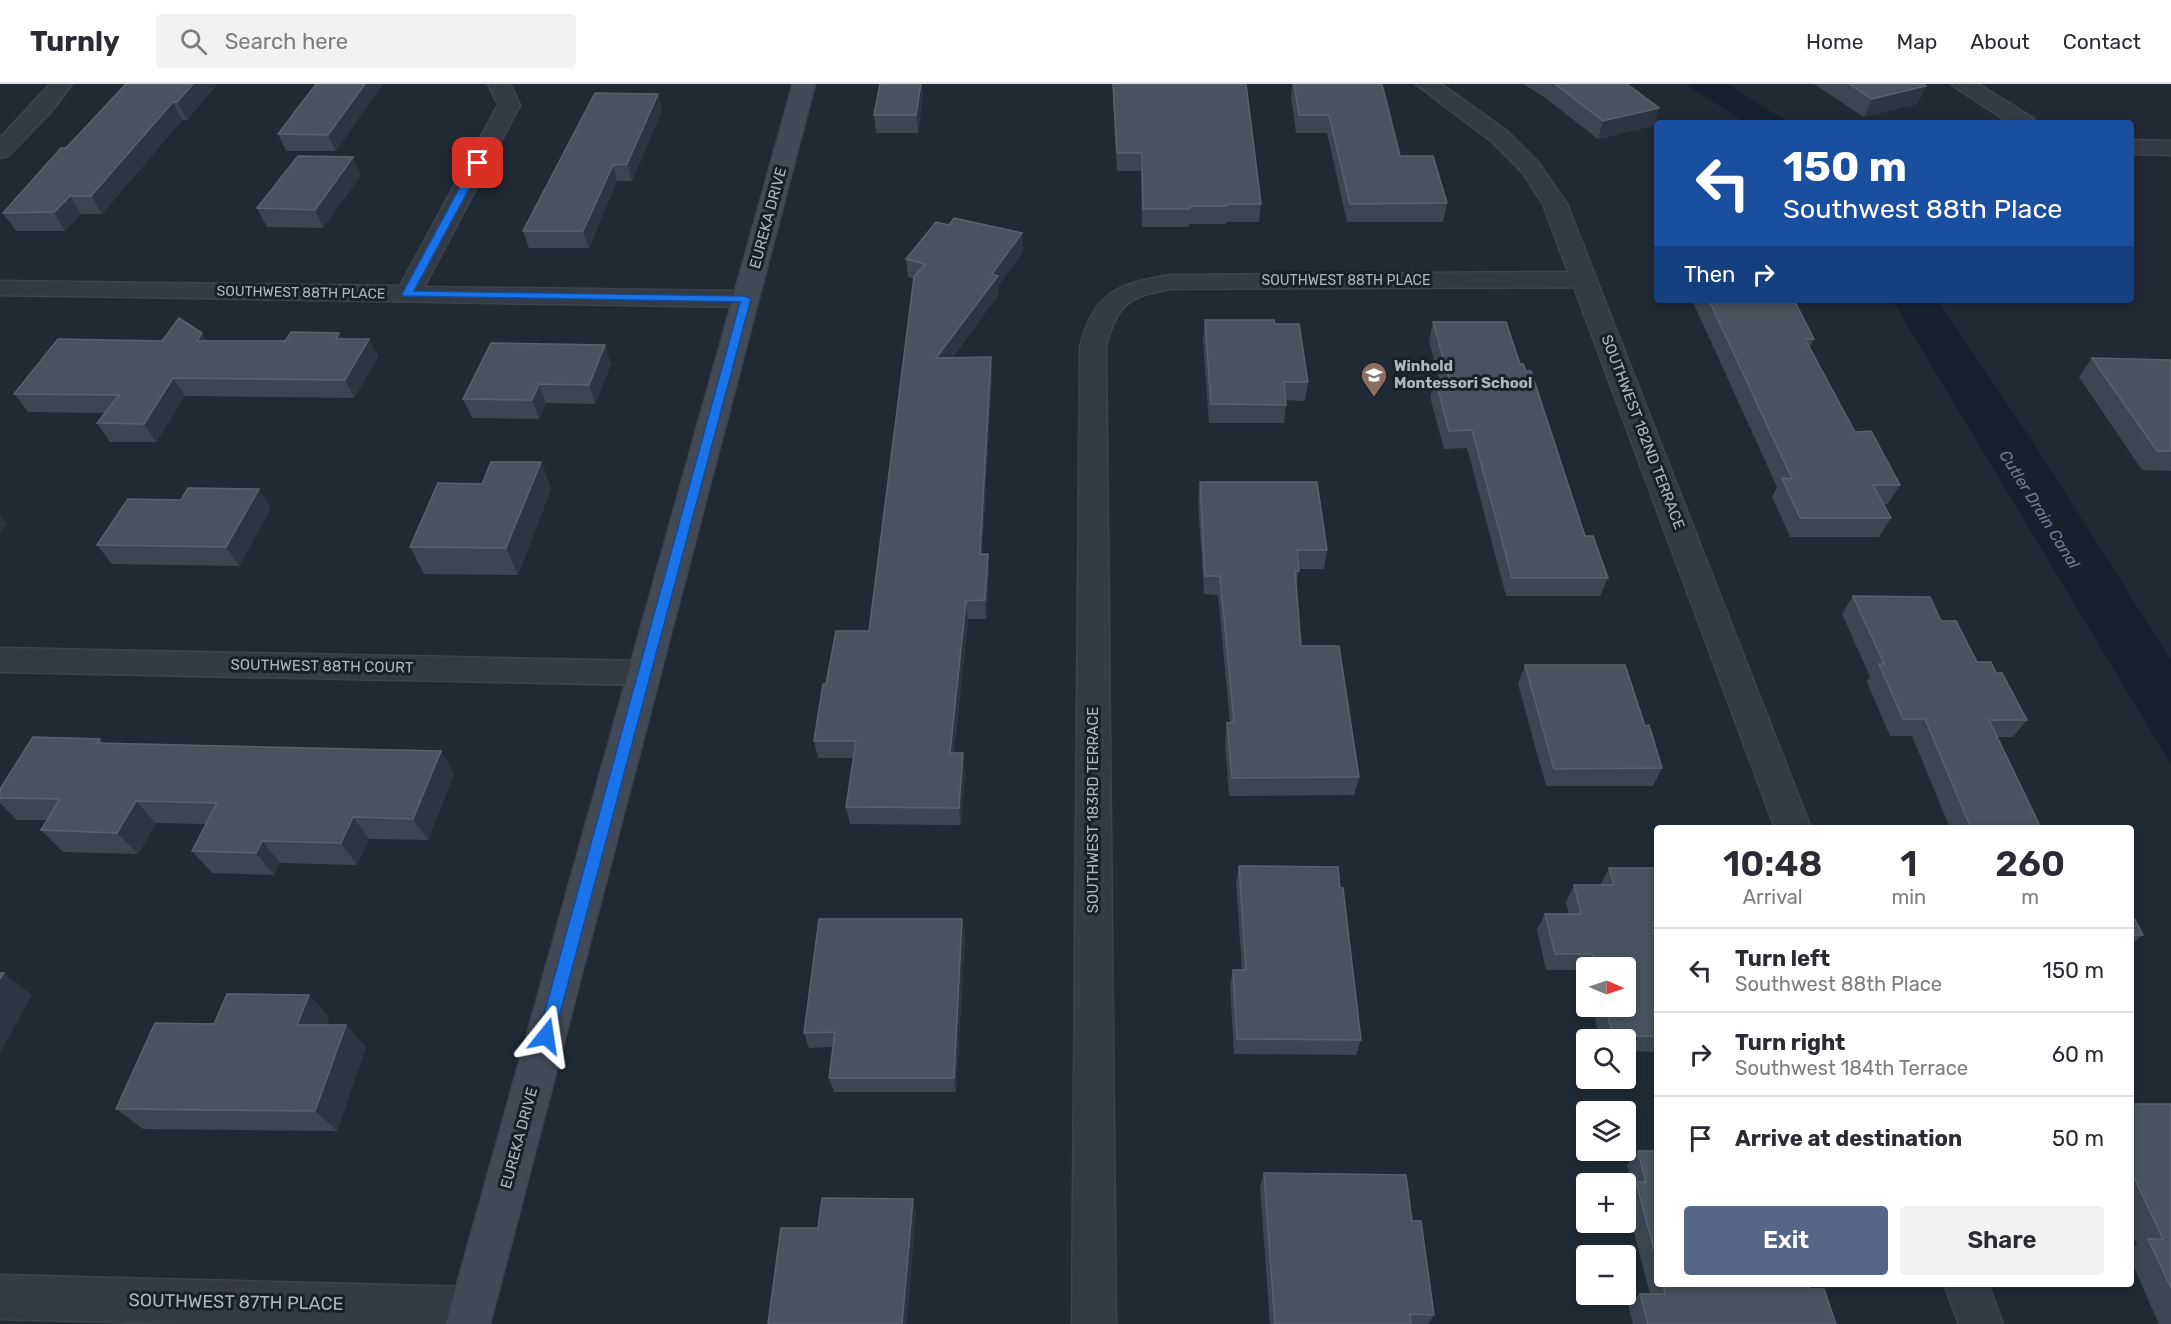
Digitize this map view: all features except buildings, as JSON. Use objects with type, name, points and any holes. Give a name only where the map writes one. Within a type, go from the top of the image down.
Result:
[{"type":"main road","name":"EUREKA DRIVE","points":[[470,1316],[804,84]]},
{"type":"street","points":[[0,151],[43,107],[61,84]]},
{"type":"street","points":[[408,294],[509,105],[499,84]]},
{"type":"street","name":"SOUTHWEST 182ND TERRACE","points":[[1427,84],[1489,126],[1515,148],[1545,185],[1555,204],[1792,825]]},
{"type":"street","points":[[1963,84],[2020,120]]},
{"type":"street","points":[[2134,147],[2171,147]]},
{"type":"street","name":"SOUTHWEST 88TH PLACE","points":[[1113,302],[1147,285],[1171,282],[1584,279]]},
{"type":"street","name":"SOUTHWEST 88TH PLACE","points":[[0,288],[746,299]]},
{"type":"street","name":"SOUTHWEST 183RD TERRACE","points":[[1094,1324],[1093,347],[1102,313],[1113,302]]},
{"type":"street","name":"SOUTHWEST 88TH COURT","points":[[0,660],[645,673]]},
{"type":"street","points":[[1967,1287],[1981,1324]]},
{"type":"street","name":"SOUTHWEST 87TH PLACE","points":[[0,1297],[470,1316]]},
{"type":"water","points":[[1685,84],[1728,84],[1784,120],[1741,120]]},
{"type":"water","name":"Cutler Drain Canal","points":[[1894,303],[1939,303],[2033,442],[2171,660],[2171,764]]},
{"type":"place","name":"Winhold Montessori School","points":[[1374,398]]},
{"type":"route","points":[[478,163],[408,294],[746,299],[546,1036]]}]
